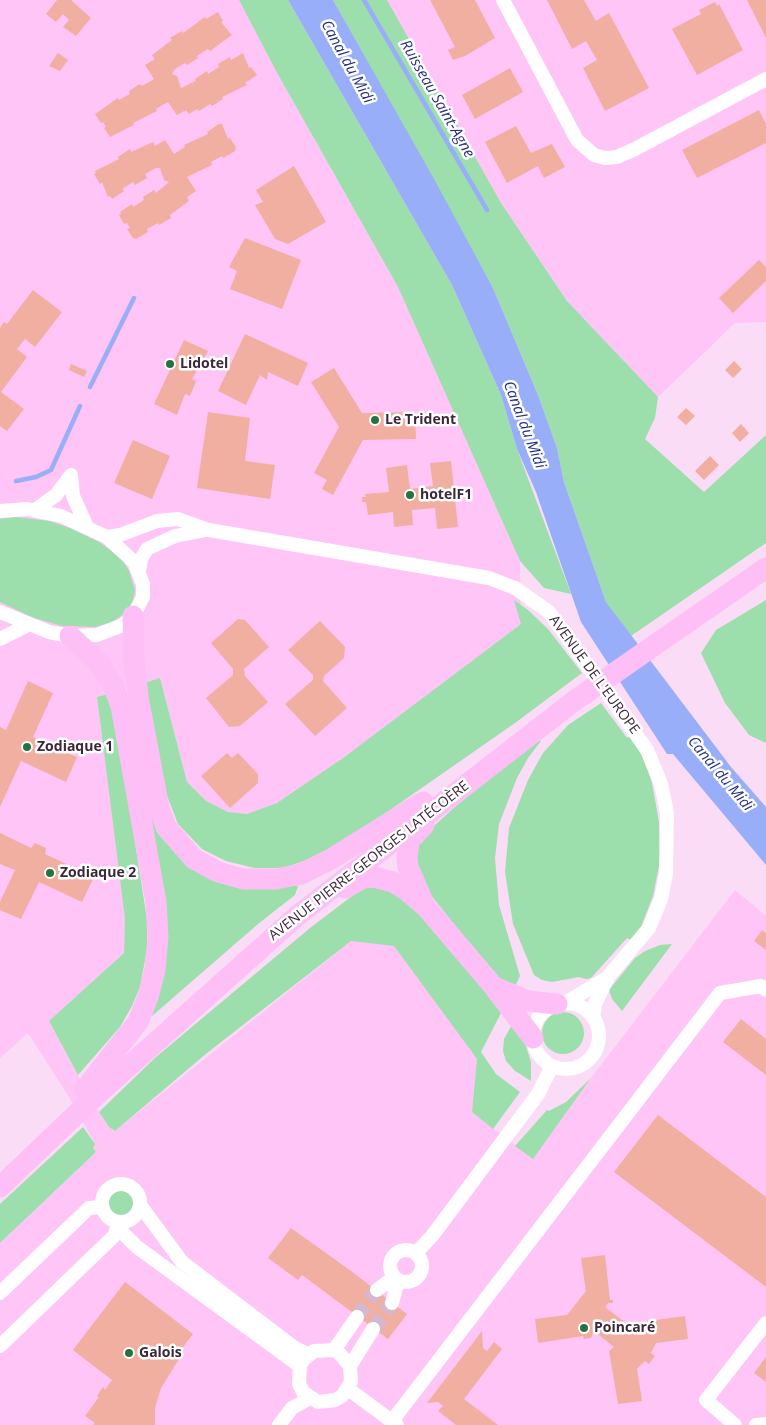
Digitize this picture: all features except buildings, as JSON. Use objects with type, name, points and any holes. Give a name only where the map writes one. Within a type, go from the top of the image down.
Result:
[{"type":"main road","name":"AVENUE PIERRE-GEORGES LATÉCOÈRE","points":[[0,1187],[81,1101],[224,965],[423,802],[686,616],[766,555]]},
{"type":"main road","name":"AVENUE PIERRE-GEORGES LATÉCOÈRE","points":[[686,616],[766,568]]},
{"type":"main road","points":[[133,616],[134,663],[139,702],[159,808],[166,827],[194,859],[218,872],[243,879],[276,879],[301,874],[331,859],[423,802]]},
{"type":"main road","points":[[70,636],[99,663],[113,685],[121,706],[156,902],[158,937],[155,970],[148,997],[138,1022],[81,1101]]},
{"type":"main road","name":"AVENUE PIERRE-GEORGES LATÉCOÈRE","points":[[0,1170],[216,988],[297,916],[498,759],[570,698]]},
{"type":"main road","points":[[426,907],[408,867],[407,849],[410,841],[417,831],[498,759]]},
{"type":"main road","points":[[216,988],[284,938],[346,887],[363,878],[374,877],[392,882],[426,907],[494,987],[532,1038]]},
{"type":"main road","points":[[494,987],[528,1002],[561,1004]]},
{"type":"street","points":[[503,0],[577,140],[586,150],[594,155],[605,158],[617,157],[766,79]]},
{"type":"street","points":[[34,510],[56,495],[71,475],[73,496],[87,527]]},
{"type":"street","name":"AVENUE DE L'EUROPE","points":[[0,511],[16,508],[61,516],[107,537],[134,562],[143,584],[143,597],[133,616],[113,631],[97,635],[70,636],[28,625],[0,612]]},
{"type":"street","name":"AVENUE DE L'EUROPE","points":[[107,537],[120,535],[157,522],[178,520],[209,530],[490,578],[515,588],[549,612],[647,750],[661,784],[668,813],[666,874],[661,899],[649,928],[607,978],[595,1004],[593,1018]]},
{"type":"street","name":"AVENUE DE L'EUROPE","points":[[139,572],[141,559],[147,549],[175,536],[209,530]]},
{"type":"street","points":[[0,639],[28,625]]},
{"type":"street","name":"AVENUE DE L'EUROPE","points":[[561,1004],[607,978]]},
{"type":"street","points":[[348,1390],[395,1423],[720,993],[761,986],[766,990]]},
{"type":"street","points":[[561,1004],[576,1005],[586,1010],[593,1018],[599,1038],[591,1057],[584,1064],[563,1069],[552,1066],[538,1055],[532,1038],[539,1017],[546,1009],[561,1004]]},
{"type":"street","points":[[416,1253],[436,1231],[538,1094],[552,1066]]},
{"type":"street","points":[[140,1205],[136,1215],[119,1222],[108,1217],[102,1207],[106,1190],[121,1183],[133,1187],[138,1192],[140,1205],[182,1262],[294,1348],[308,1354]]},
{"type":"street","points":[[0,1293],[89,1208],[102,1207]]},
{"type":"street","points":[[0,1346],[115,1236],[119,1222]]},
{"type":"street","points":[[119,1222],[122,1232],[137,1247],[300,1366]]},
{"type":"street","points":[[376,1290],[396,1279],[408,1282],[420,1273],[421,1262],[416,1253],[406,1250],[396,1254],[390,1262],[396,1279],[392,1303]]},
{"type":"street","points":[[334,1350],[357,1317]]},
{"type":"street","points":[[735,1425],[706,1400],[766,1323]]},
{"type":"street","points":[[350,1366],[373,1329]]},
{"type":"street","points":[[320,1349],[334,1350],[350,1366],[352,1374],[348,1390],[335,1400],[318,1402],[310,1398],[299,1384],[300,1366],[308,1354],[320,1349]]},
{"type":"street","points":[[279,1425],[292,1408],[310,1398]]},
{"type":"street","points":[[756,1425],[766,1424]]},
{"type":"shaded area","points":[[0,0],[239,0],[276,71],[398,287],[520,561],[521,624],[343,758],[277,803],[247,814],[228,812],[205,801],[187,782],[160,678],[97,697],[125,919],[124,953],[49,1021],[91,1100],[109,1127],[115,1131],[351,941],[394,945],[477,1059],[472,1112],[533,1159],[591,1078],[735,890],[766,916],[766,1425],[0,1425],[0,1243],[96,1152],[93,1148],[95,1144],[72,1102],[28,1033],[0,1058]]},
{"type":"shaded area","points":[[387,0],[766,0],[766,322],[735,323],[658,397],[567,301],[501,203]]},
{"type":"green space","points":[[239,0],[288,0],[452,285],[501,395],[517,449],[571,594],[544,588],[520,561],[398,287],[276,71]]},
{"type":"green space","points":[[333,0],[387,0],[501,203],[567,301],[658,397],[655,418],[645,439],[704,492],[766,435],[766,543],[631,636],[606,602],[564,482],[557,448],[538,395],[493,288]]},
{"type":"green space","points":[[16,517],[49,521],[70,528],[99,542],[121,558],[129,571],[135,590],[132,604],[124,614],[112,622],[95,627],[63,626],[34,618],[0,602],[0,519]]},
{"type":"green space","points":[[514,600],[548,629],[582,673],[515,723],[370,824],[316,857],[283,868],[254,868],[226,861],[202,849],[178,824],[164,788],[144,683],[160,678],[187,782],[206,801],[228,812],[247,814],[277,803],[343,758],[521,624]]},
{"type":"green space","points":[[766,600],[766,743],[749,735],[725,703],[701,653],[716,630]]},
{"type":"green space","points":[[108,694],[114,710],[147,919],[147,950],[140,987],[132,1006],[120,1027],[78,1075],[49,1021],[124,953],[125,919],[97,697]]},
{"type":"green space","points":[[601,703],[627,738],[630,736],[643,757],[652,783],[659,822],[660,861],[653,896],[641,927],[631,940],[627,938],[591,978],[579,977],[552,982],[542,980],[534,975],[513,924],[505,872],[509,828],[528,780],[543,753],[568,725]]},
{"type":"green space","points":[[539,739],[541,741],[528,758],[517,778],[499,824],[495,858],[499,905],[520,976],[513,991],[499,981],[417,876],[416,847],[425,834],[456,806]]},
{"type":"green space","points":[[144,802],[180,853],[298,886],[295,895],[258,924],[152,1016],[155,993]]},
{"type":"green space","points":[[377,884],[401,894],[503,1009],[481,1052],[496,1074],[520,1092],[493,1129],[472,1112],[477,1059],[394,946],[351,941],[207,1053],[115,1131],[109,1127],[99,1112],[156,1057],[310,928],[364,887]]},
{"type":"green space","points":[[672,944],[622,1011],[612,999],[609,990],[635,958],[645,951],[660,945]]},
{"type":"green space","points":[[567,1012],[575,1015],[581,1021],[584,1033],[581,1045],[575,1051],[559,1054],[551,1051],[545,1045],[542,1029],[545,1021],[551,1015]]},
{"type":"green space","points":[[514,1021],[523,1037],[531,1062],[531,1081],[515,1071],[506,1061],[503,1051],[504,1039]]},
{"type":"green space","points":[[591,1078],[533,1159],[515,1146],[547,1110],[549,1111],[566,1102]]},
{"type":"green space","points":[[83,1127],[95,1144],[93,1148],[96,1152],[0,1243],[0,1204]]},
{"type":"green space","points":[[116,1191],[126,1191],[133,1198],[133,1208],[126,1215],[116,1215],[109,1208],[109,1198]]},
{"type":"water","name":"Canal du Midi","points":[[288,0],[333,0],[434,179],[493,288],[538,395],[557,448],[564,482],[606,602],[731,767],[766,807],[766,865],[673,754],[667,754],[581,622],[536,492],[517,449],[501,395],[452,285]]},
{"type":"waterway","name":"Ruisseau Saint-Agne","points":[[364,0],[487,210]]},
{"type":"waterway","name":"Ruisseau Saint-Agne","points":[[90,387],[134,298]]},
{"type":"waterway","name":"Ruisseau Saint-Agne","points":[[16,481],[36,477],[51,470],[80,406]]},
{"type":"tunnel","points":[[357,1317],[377,1290]]},
{"type":"tunnel","points":[[373,1329],[392,1303]]},
{"type":"place","name":"Lidotel","points":[[170,364]]},
{"type":"place","name":"Le Trident","points":[[375,420]]},
{"type":"place","name":"hotelF1","points":[[410,495]]},
{"type":"place","name":"Zodiaque 1","points":[[27,747]]},
{"type":"place","name":"Zodiaque 2","points":[[50,873]]},
{"type":"place","name":"Poincaré","points":[[584,1328]]},
{"type":"place","name":"Galois","points":[[129,1353]]}]
